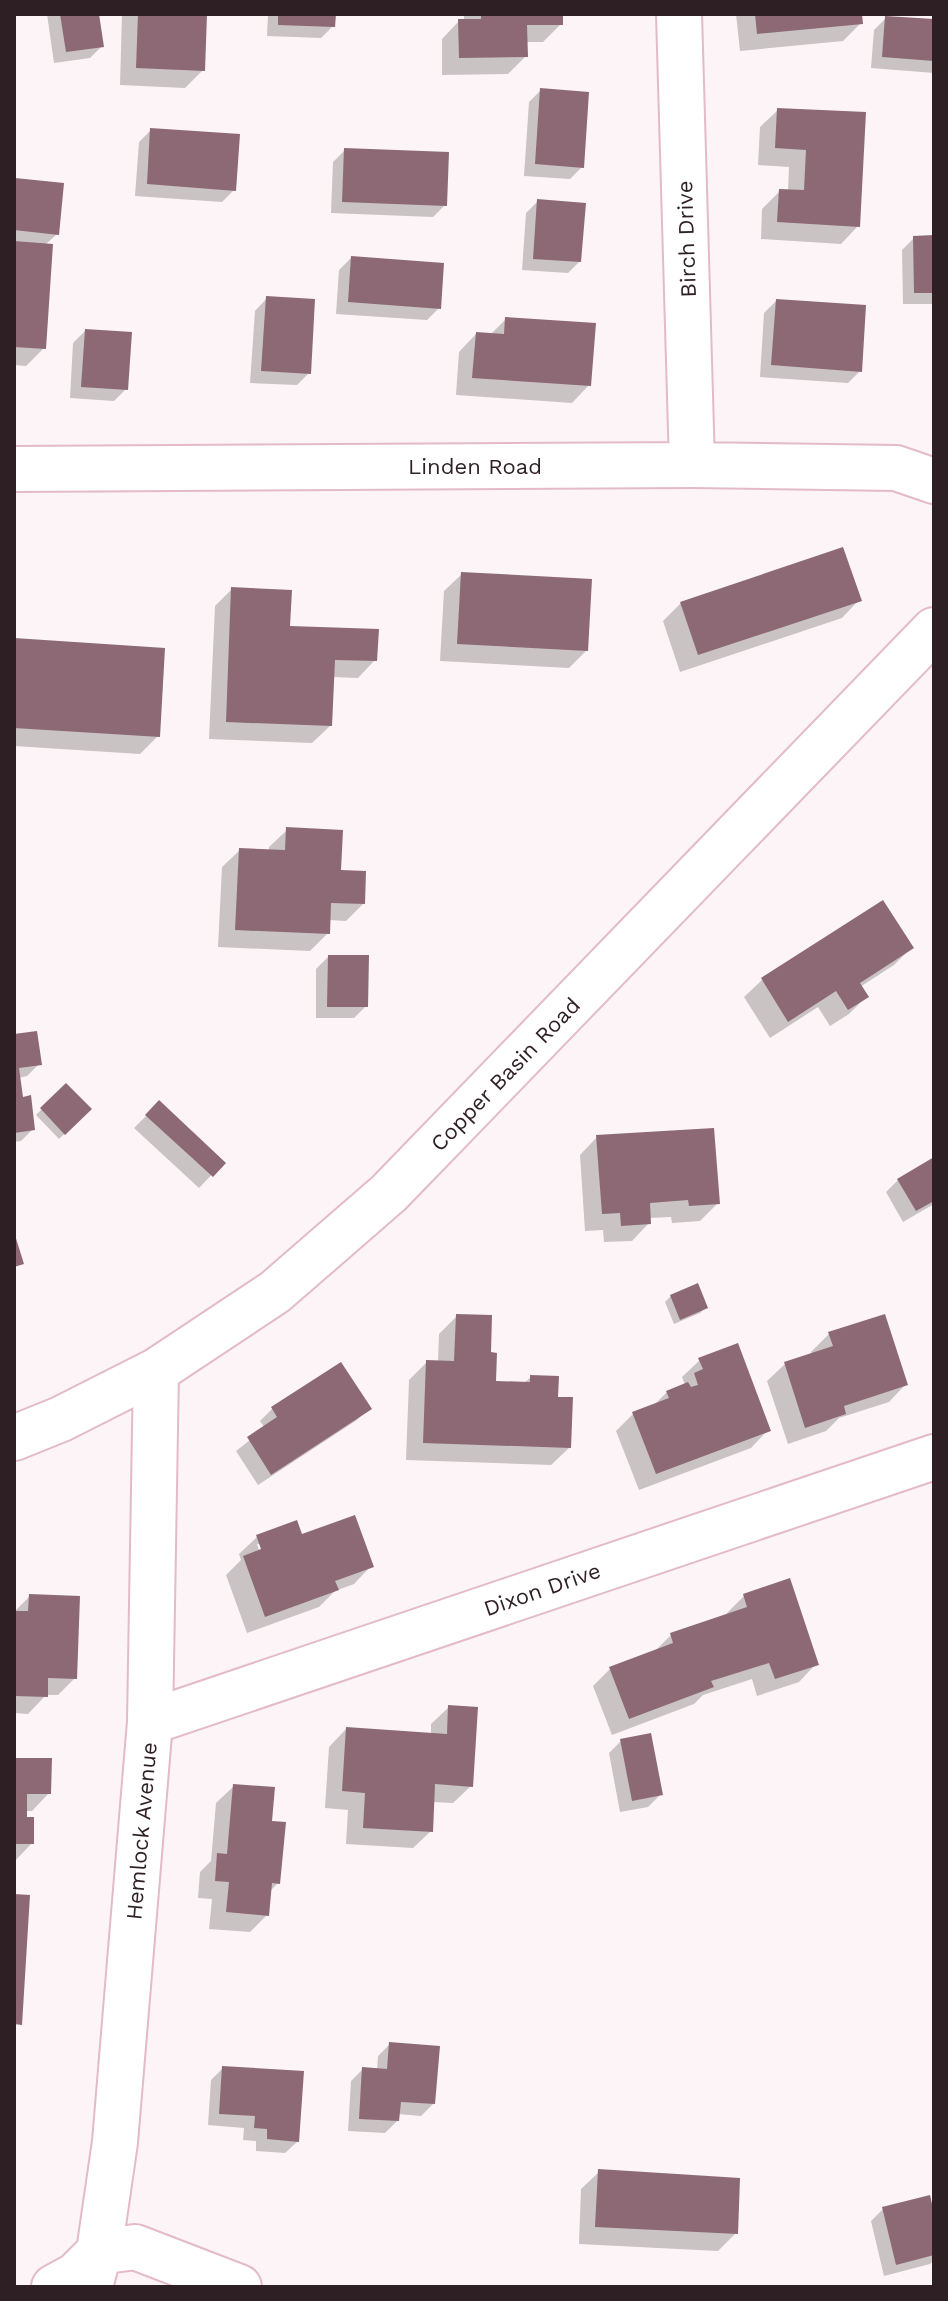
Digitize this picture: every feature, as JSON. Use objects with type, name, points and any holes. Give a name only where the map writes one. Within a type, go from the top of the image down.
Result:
[{"type":"street","name":"Birch Drive","points":[[679,14],[692,465]]},
{"type":"street","name":"Linden Road","points":[[14,469],[692,465],[896,468],[934,481]]},
{"type":"street","name":"Copper Basin Road","points":[[14,1438],[61,1419],[156,1371],[275,1292],[389,1193],[934,630]]},
{"type":"street","name":"Hemlock Avenue","points":[[94,2270],[115,2142],[150,1722],[156,1371]]},
{"type":"street","name":"Dixon Drive","points":[[150,1722],[934,1457]]},
{"type":"street","points":[[54,2287],[76,2275],[94,2270],[135,2247],[239,2287]]},
{"type":"building","points":[[60,14],[99,14],[104,47],[66,52]]},
{"type":"building","points":[[138,14],[207,14],[205,71],[136,68]]},
{"type":"building","points":[[278,14],[336,14],[335,27],[278,25]]},
{"type":"building","points":[[481,14],[563,14],[563,25],[527,25],[528,57],[459,58],[458,19],[481,19]]},
{"type":"building","points":[[755,14],[862,14],[863,24],[757,34]]},
{"type":"building","points":[[885,16],[934,19],[934,61],[882,57]]},
{"type":"building","points":[[540,88],[589,92],[584,168],[535,164]]},
{"type":"building","points":[[777,108],[866,112],[860,227],[777,222],[779,189],[804,190],[806,150],[775,148]]},
{"type":"building","points":[[150,128],[240,134],[236,191],[147,184]]},
{"type":"building","points":[[344,148],[449,152],[447,206],[342,202]]},
{"type":"building","points":[[15,178],[64,183],[59,235],[14,230]]},
{"type":"building","points":[[537,199],[586,203],[581,262],[533,259]]},
{"type":"building","points":[[934,235],[934,293],[914,293],[913,236]]},
{"type":"building","points":[[14,241],[53,244],[46,349],[14,347]]},
{"type":"building","points":[[351,256],[444,263],[441,309],[348,302]]},
{"type":"building","points":[[266,296],[315,299],[311,374],[261,371]]},
{"type":"building","points":[[776,299],[866,305],[862,372],[771,365]]},
{"type":"building","points":[[505,317],[596,323],[591,386],[472,378],[476,332],[504,334]]},
{"type":"building","points":[[85,329],[132,332],[128,390],[81,387]]},
{"type":"building","points":[[843,547],[862,601],[698,655],[680,602]]},
{"type":"building","points":[[461,572],[592,579],[588,651],[457,644]]},
{"type":"building","points":[[231,587],[292,590],[290,626],[379,629],[377,661],[335,660],[332,726],[226,722]]},
{"type":"building","points":[[14,638],[165,648],[160,737],[14,728]]},
{"type":"building","points":[[286,827],[343,830],[341,870],[366,871],[365,904],[331,903],[330,934],[235,930],[239,848],[285,850]]},
{"type":"building","points":[[883,900],[914,948],[860,983],[869,997],[848,1010],[836,991],[788,1022],[761,978]]},
{"type":"building","points":[[328,955],[369,955],[368,1007],[327,1007]]},
{"type":"building","points":[[37,1031],[42,1065],[19,1068],[23,1097],[31,1095],[35,1130],[14,1133],[14,1034]]},
{"type":"building","points":[[66,1083],[92,1109],[65,1135],[40,1108]]},
{"type":"building","points":[[159,1100],[226,1163],[213,1177],[145,1115]]},
{"type":"building","points":[[714,1128],[720,1204],[689,1206],[688,1200],[650,1203],[651,1224],[621,1226],[620,1213],[602,1214],[596,1135]]},
{"type":"building","points":[[934,1157],[934,1201],[916,1211],[897,1179]]},
{"type":"building","points":[[14,1232],[24,1264],[14,1267]]},
{"type":"building","points":[[698,1283],[708,1308],[680,1320],[670,1295]]},
{"type":"building","points":[[456,1314],[492,1315],[491,1352],[497,1353],[496,1381],[530,1382],[530,1375],[559,1376],[558,1397],[573,1397],[571,1448],[423,1443],[426,1360],[454,1361]]},
{"type":"building","points":[[885,1314],[908,1385],[844,1406],[846,1414],[805,1428],[784,1362],[833,1346],[828,1332]]},
{"type":"building","points":[[738,1343],[771,1431],[656,1474],[632,1412],[669,1398],[666,1391],[688,1382],[691,1387],[698,1385],[694,1373],[703,1369],[698,1358]]},
{"type":"building","points":[[341,1362],[372,1409],[271,1475],[247,1437],[277,1417],[271,1407]]},
{"type":"building","points":[[355,1515],[374,1567],[335,1581],[339,1590],[265,1617],[243,1556],[261,1549],[256,1535],[297,1520],[302,1534]]},
{"type":"building","points":[[790,1578],[819,1665],[775,1679],[769,1663],[711,1681],[714,1687],[629,1719],[609,1667],[673,1643],[670,1633],[747,1607],[743,1594]]},
{"type":"building","points":[[29,1594],[80,1596],[77,1679],[48,1678],[48,1697],[14,1696],[14,1611],[28,1611]]},
{"type":"building","points":[[448,1705],[478,1707],[473,1787],[435,1784],[433,1832],[363,1828],[365,1793],[342,1791],[346,1727],[447,1734]]},
{"type":"building","points":[[651,1733],[663,1795],[632,1801],[620,1739]]},
{"type":"building","points":[[14,1758],[52,1758],[51,1794],[27,1794],[27,1817],[34,1817],[34,1844],[14,1844]]},
{"type":"building","points":[[233,1784],[275,1787],[272,1821],[286,1822],[280,1884],[272,1883],[269,1916],[226,1912],[229,1882],[215,1881],[217,1853],[227,1854]]},
{"type":"building","points":[[14,1894],[30,1895],[22,2025],[14,2024]]},
{"type":"building","points":[[389,2042],[440,2046],[435,2104],[401,2102],[399,2121],[359,2119],[362,2067],[387,2069]]},
{"type":"building","points":[[222,2066],[304,2071],[299,2142],[267,2139],[267,2129],[254,2128],[255,2116],[219,2114]]},
{"type":"building","points":[[598,2169],[740,2178],[738,2234],[595,2227]]},
{"type":"building","points":[[930,2195],[934,2213],[934,2255],[896,2265],[882,2207]]}]
